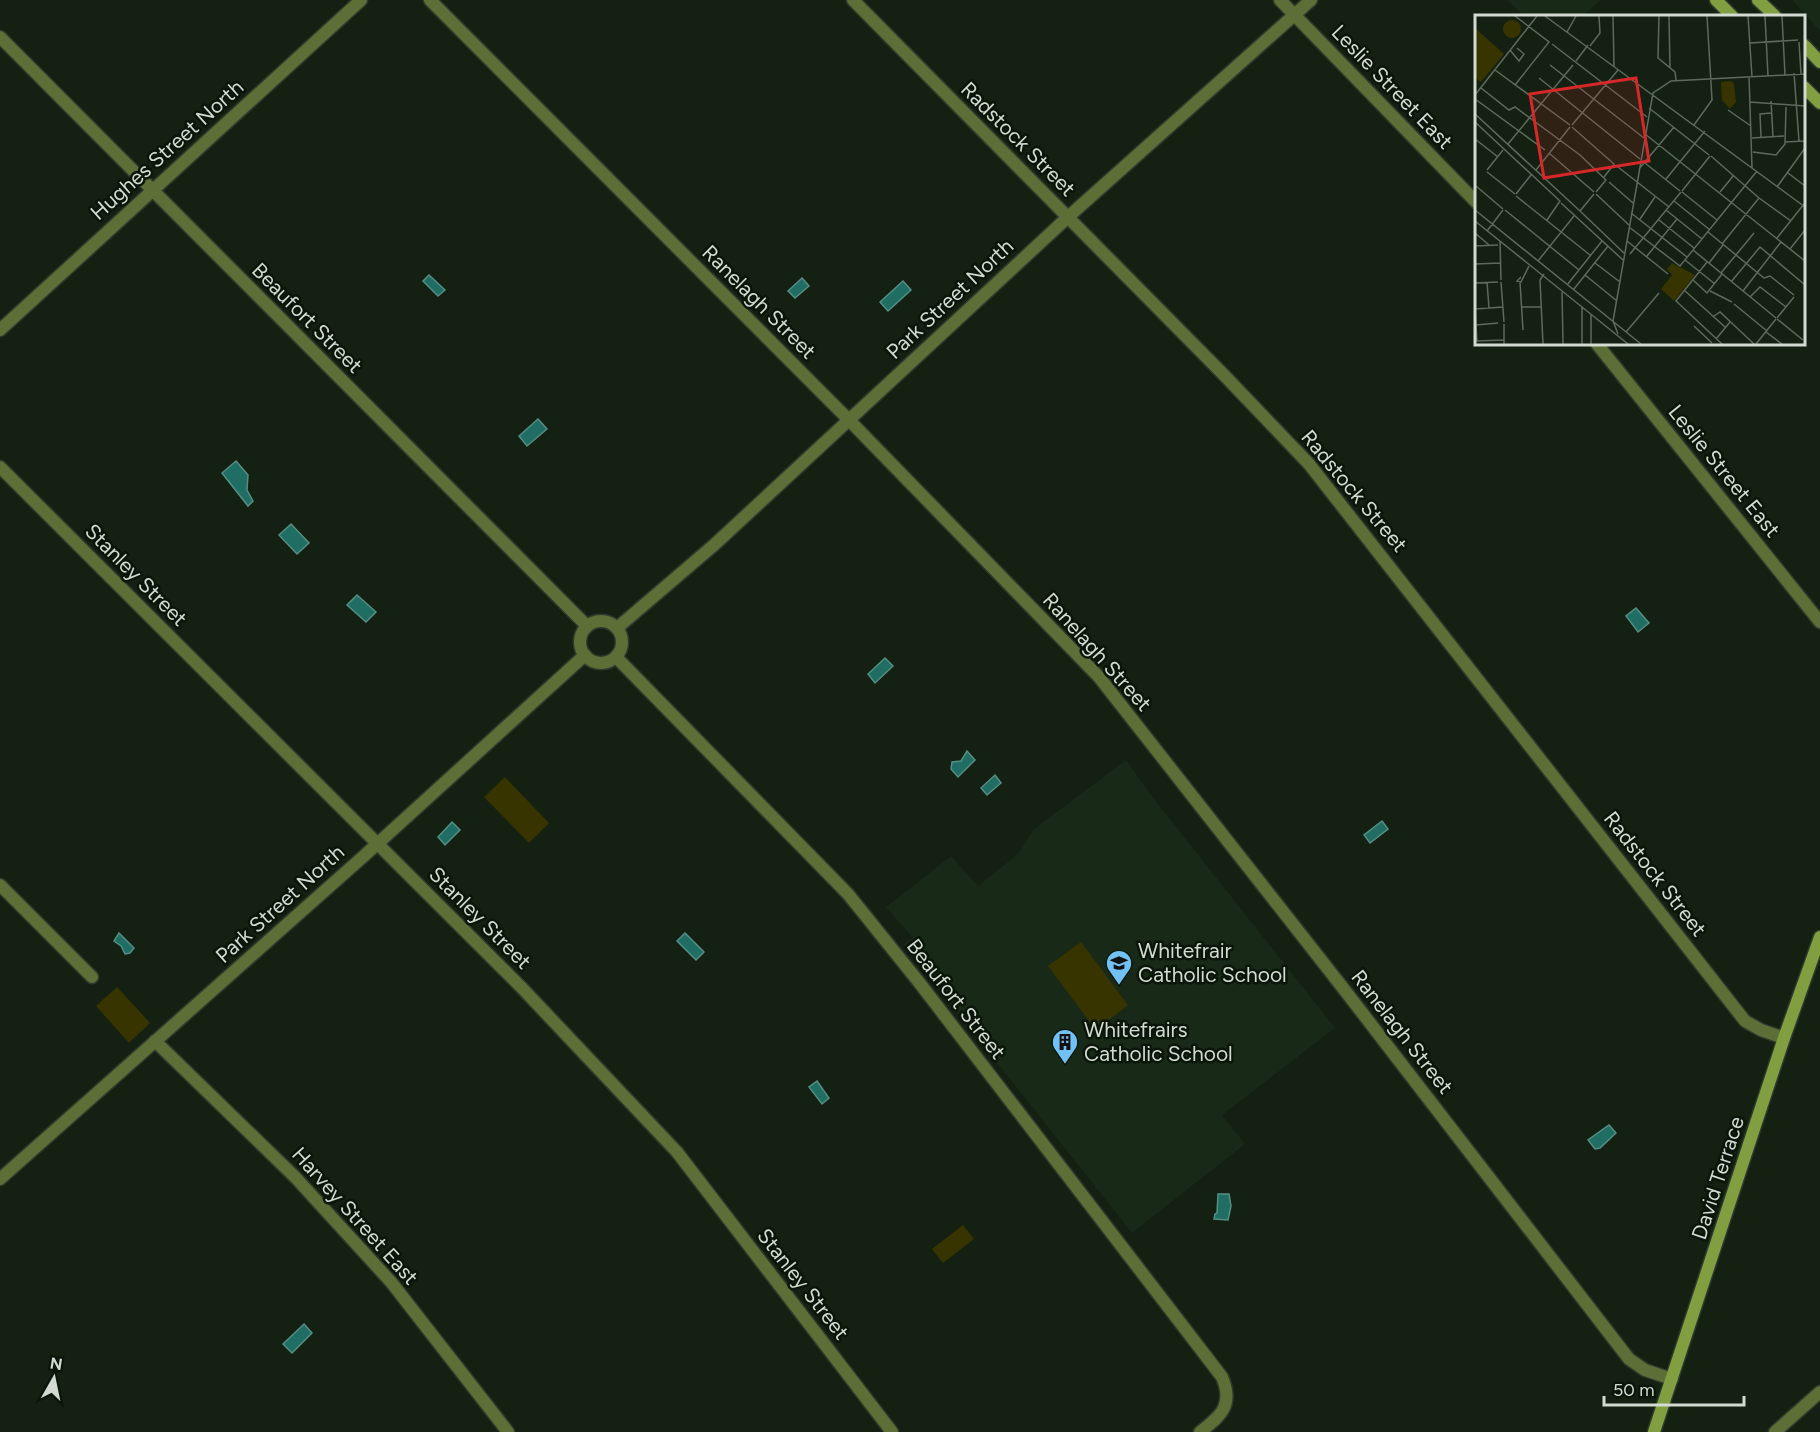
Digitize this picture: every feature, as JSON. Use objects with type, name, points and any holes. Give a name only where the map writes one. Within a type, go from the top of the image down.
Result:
[{"type":"main road","points":[[1716,0],[1731,15]]},
{"type":"main road","points":[[1758,0],[1773,15]]},
{"type":"main road","points":[[1805,47],[1820,62]]},
{"type":"main road","points":[[1805,89],[1820,103]]},
{"type":"main road","name":"David Terrace","points":[[1654,1432],[1784,1038],[1815,968],[1820,937]]},
{"type":"street","name":"Hughes Street North","points":[[0,330],[361,0]]},
{"type":"street","name":"Ranelagh Street","points":[[430,0],[848,419],[1099,677],[1336,979],[1629,1359],[1645,1370],[1672,1379]]},
{"type":"street","name":"Radstock Street","points":[[853,0],[1310,464],[1745,1021],[1784,1038]]},
{"type":"street","name":"Leslie Street East","points":[[1280,0],[1475,201]]},
{"type":"street","name":"Park Street North","points":[[617,628],[714,545],[1068,217],[1311,0]]},
{"type":"street","name":"Beaufort Street","points":[[0,37],[587,626]]},
{"type":"street","name":"Leslie Street East","points":[[1599,345],[1820,622]]},
{"type":"street","name":"Stanley Street","points":[[0,467],[522,988],[677,1152],[892,1432]]},
{"type":"street","points":[[598,621],[609,622],[617,628],[622,643],[616,657],[608,662],[598,663],[585,655],[581,649],[580,640],[587,626],[598,621]]},
{"type":"street","name":"Park Street North","points":[[0,1179],[378,843],[585,655]]},
{"type":"street","name":"Beaufort Street","points":[[616,657],[820,864],[854,902],[925,990],[1214,1367],[1226,1387],[1225,1408],[1218,1418],[1200,1432]]},
{"type":"street","points":[[0,885],[92,977]]},
{"type":"street","name":"Harvey Street East","points":[[155,1041],[295,1177],[391,1282],[508,1432]]},
{"type":"street","points":[[1776,1432],[1820,1392]]},
{"type":"shaded area","points":[[1507,0],[1601,0],[1584,15],[1523,15]]},
{"type":"shaded area","points":[[1792,0],[1820,0],[1820,31]]},
{"type":"shaded area","name":"Whitefrair Catholic School","points":[[1126,760],[1151,795],[1335,1028],[1222,1115],[1245,1144],[1132,1233],[903,944],[913,938],[886,907],[951,856],[978,886],[1018,854],[1034,829]]},
{"type":"shaded area","points":[[505,777],[549,823],[529,843],[484,797]]},
{"type":"shaded area","points":[[1081,942],[1128,1005],[1096,1030],[1048,966]]},
{"type":"shaded area","points":[[117,987],[150,1023],[129,1043],[96,1006]]},
{"type":"shaded area","points":[[963,1225],[974,1239],[943,1263],[932,1249]]},
{"type":"water","points":[[429,275],[445,290],[438,296],[423,281]]},
{"type":"water","points":[[802,278],[809,286],[795,298],[788,291]]},
{"type":"water","points":[[903,281],[911,290],[888,311],[880,302]]},
{"type":"water","points":[[538,419],[547,429],[527,446],[519,436]]},
{"type":"water","points":[[236,461],[248,475],[247,490],[253,501],[248,506],[222,473]]},
{"type":"water","points":[[291,524],[309,543],[297,554],[279,535]]},
{"type":"water","points":[[357,595],[376,612],[366,622],[347,605]]},
{"type":"water","points":[[1636,608],[1649,623],[1638,632],[1626,616]]},
{"type":"water","points":[[885,658],[893,666],[875,683],[868,674]]},
{"type":"water","points":[[967,751],[975,760],[958,777],[951,769],[952,762],[961,761]]},
{"type":"water","points":[[995,775],[1001,783],[987,795],[981,788]]},
{"type":"water","points":[[1382,821],[1388,829],[1370,843],[1364,835]]},
{"type":"water","points":[[452,822],[460,830],[445,845],[438,837]]},
{"type":"water","points":[[119,933],[134,948],[130,953],[125,954],[121,946],[114,941]]},
{"type":"water","points":[[685,933],[704,952],[696,960],[677,941]]},
{"type":"water","points":[[817,1081],[829,1098],[822,1104],[809,1087]]},
{"type":"water","points":[[1609,1125],[1616,1133],[1600,1148],[1595,1149],[1588,1140]]},
{"type":"water","points":[[1218,1194],[1229,1194],[1231,1206],[1228,1220],[1214,1219],[1217,1213]]},
{"type":"water","points":[[304,1324],[312,1333],[292,1353],[283,1344]]},
{"type":"place","name":"Whitefrair Catholic School","points":[[1119,986]]},
{"type":"place","name":"Whitefrairs Catholic School","points":[[1065,1065]]}]
